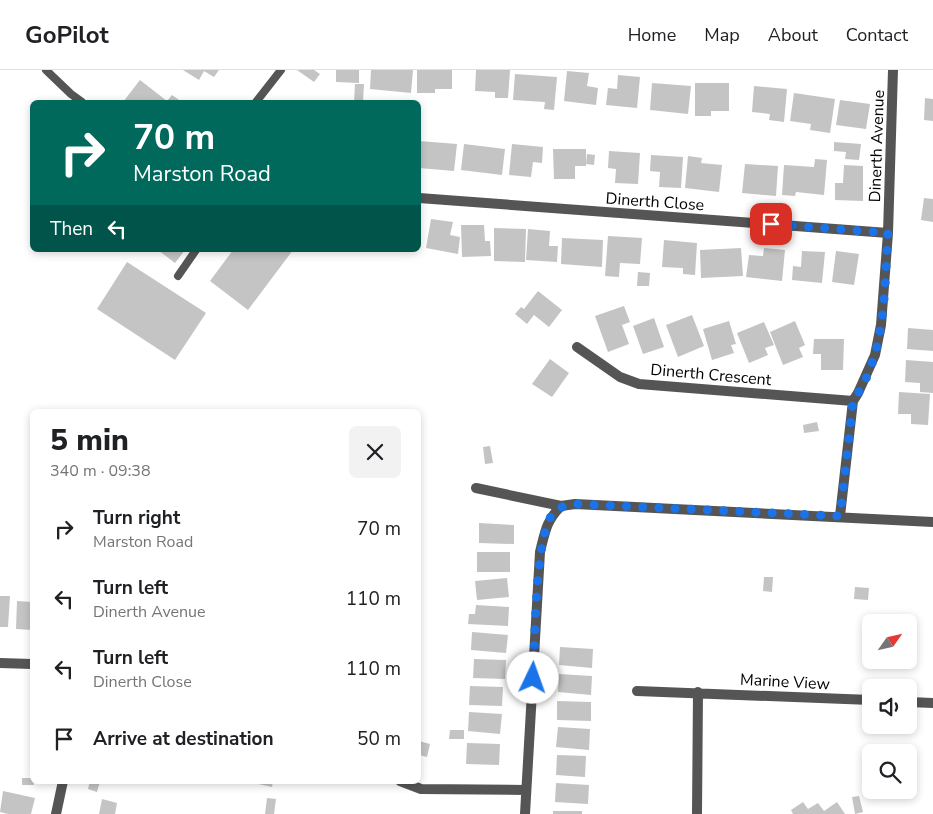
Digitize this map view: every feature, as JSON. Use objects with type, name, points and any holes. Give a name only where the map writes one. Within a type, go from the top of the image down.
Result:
[{"type":"street","name":"Dinerth Avenue","points":[[840,516],[853,401],[875,355],[881,325],[888,233],[893,70]]},
{"type":"street","name":"Dinerth Close","points":[[421,198],[888,233]]},
{"type":"street","name":"Dinerth Crescent","points":[[577,347],[620,376],[639,384],[853,401]]},
{"type":"street","points":[[476,488],[561,506],[575,504],[933,522]]},
{"type":"street","points":[[524,814],[540,552],[551,516],[561,506]]},
{"type":"street","points":[[0,663],[30,664]]},
{"type":"street","name":"Marine View","points":[[637,691],[862,700]]},
{"type":"street","points":[[697,814],[698,692]]},
{"type":"street","points":[[917,702],[933,703]]},
{"type":"street","points":[[56,814],[62,784]]},
{"type":"street","points":[[409,784],[421,788],[526,790]]},
{"type":"lane","points":[[46,70],[70,94],[79,100]]},
{"type":"lane","points":[[258,100],[280,70]]},
{"type":"lane","points":[[178,276],[195,252]]},
{"type":"building","points":[[183,70],[219,70],[214,77],[204,71],[199,80]]},
{"type":"building","points":[[297,70],[314,70],[320,74],[314,82]]},
{"type":"building","points":[[336,70],[359,70],[359,83],[336,82]]},
{"type":"building","points":[[371,70],[413,70],[411,93],[370,89]]},
{"type":"building","points":[[417,70],[452,70],[452,89],[435,89],[435,93],[417,93]]},
{"type":"building","points":[[476,70],[510,70],[508,98],[495,98],[495,92],[475,91]]},
{"type":"building","points":[[567,71],[589,73],[587,86],[598,88],[596,105],[564,101]]},
{"type":"building","points":[[515,74],[557,77],[554,110],[544,109],[545,102],[513,100]]},
{"type":"building","points":[[618,75],[640,77],[637,108],[606,105],[608,88],[617,89]]},
{"type":"building","points":[[140,80],[166,100],[125,100]]},
{"type":"building","points":[[652,83],[691,86],[688,114],[650,110]]},
{"type":"building","points":[[695,83],[729,83],[729,111],[711,111],[711,116],[695,116]]},
{"type":"building","points":[[355,84],[364,84],[363,100],[354,100]]},
{"type":"building","points":[[754,86],[787,89],[784,122],[769,120],[770,114],[752,112]]},
{"type":"building","points":[[794,93],[835,99],[830,133],[810,130],[811,124],[790,121]]},
{"type":"building","points":[[172,95],[179,100],[168,100]]},
{"type":"building","points":[[925,98],[933,99],[933,121],[924,120]]},
{"type":"building","points":[[840,100],[870,104],[866,129],[836,125]]},
{"type":"building","points":[[421,141],[457,144],[454,171],[421,168]]},
{"type":"building","points":[[834,142],[861,144],[859,160],[845,159],[846,152],[834,151]]},
{"type":"building","points":[[464,144],[505,149],[502,175],[461,170]]},
{"type":"building","points":[[512,144],[543,147],[542,163],[533,162],[531,177],[509,175]]},
{"type":"building","points":[[553,149],[586,149],[586,166],[575,166],[575,179],[554,179]]},
{"type":"building","points":[[609,151],[640,153],[638,184],[615,183],[616,169],[608,168]]},
{"type":"building","points":[[587,154],[595,155],[594,165],[586,164]]},
{"type":"building","points":[[651,155],[683,157],[681,188],[659,187],[660,172],[650,171]]},
{"type":"building","points":[[688,156],[702,158],[701,163],[722,165],[719,192],[685,188]]},
{"type":"building","points":[[815,159],[827,160],[824,195],[796,192],[795,196],[782,195],[784,165],[814,167]]},
{"type":"building","points":[[745,164],[778,166],[776,196],[742,193]]},
{"type":"building","points":[[844,165],[863,166],[863,201],[835,200],[835,183],[843,183]]},
{"type":"building","points":[[924,198],[933,199],[933,222],[921,220]]},
{"type":"building","points":[[431,219],[453,222],[450,235],[460,237],[458,254],[426,248]]},
{"type":"building","points":[[461,225],[484,225],[485,241],[490,241],[491,256],[462,257]]},
{"type":"building","points":[[494,228],[526,229],[525,262],[494,261]]},
{"type":"building","points":[[528,229],[550,231],[549,246],[558,246],[557,262],[526,260]]},
{"type":"building","points":[[608,236],[642,238],[640,264],[620,263],[619,277],[605,276]]},
{"type":"building","points":[[562,238],[603,240],[602,267],[561,264]]},
{"type":"building","points":[[664,240],[697,243],[695,275],[683,274],[683,268],[662,267]]},
{"type":"building","points":[[741,248],[743,276],[701,278],[700,250]]},
{"type":"building","points":[[764,248],[785,250],[782,281],[746,277],[749,255],[763,256]]},
{"type":"building","points":[[802,251],[825,252],[822,283],[792,280],[793,266],[801,267]]},
{"type":"building","points":[[836,251],[859,254],[854,285],[832,282]]},
{"type":"building","points":[[161,252],[183,252],[175,263]]},
{"type":"building","points":[[232,252],[292,252],[248,310],[210,281]]},
{"type":"building","points":[[127,262],[206,313],[175,360],[97,309]]},
{"type":"building","points":[[638,272],[650,273],[649,286],[637,286]]},
{"type":"building","points":[[538,291],[562,310],[549,327],[534,315],[527,324],[515,314],[521,307],[524,309]]},
{"type":"building","points":[[624,306],[630,322],[622,325],[629,344],[608,352],[595,316]]},
{"type":"building","points":[[692,315],[704,346],[678,357],[666,325]]},
{"type":"building","points":[[654,318],[664,347],[643,354],[633,326]]},
{"type":"building","points":[[729,321],[736,344],[731,345],[734,353],[712,360],[703,329]]},
{"type":"building","points":[[795,321],[805,345],[799,348],[803,357],[783,365],[770,332]]},
{"type":"building","points":[[764,322],[774,345],[765,348],[768,355],[749,363],[737,333]]},
{"type":"building","points":[[908,328],[933,330],[933,351],[907,349]]},
{"type":"building","points":[[814,339],[844,339],[843,370],[821,370],[821,354],[813,354]]},
{"type":"building","points":[[550,359],[569,373],[552,397],[532,384]]},
{"type":"building","points":[[906,360],[933,362],[933,393],[920,392],[920,383],[905,382]]},
{"type":"building","points":[[899,392],[930,394],[928,425],[911,424],[911,414],[898,414]]},
{"type":"building","points":[[817,422],[819,431],[804,433],[803,425]]},
{"type":"building","points":[[490,446],[493,463],[485,464],[483,447]]},
{"type":"building","points":[[479,523],[514,525],[514,544],[479,543]]},
{"type":"building","points":[[477,552],[510,552],[510,572],[477,572]]},
{"type":"building","points":[[764,577],[773,577],[772,592],[763,591]]},
{"type":"building","points":[[507,578],[509,597],[477,600],[475,581]]},
{"type":"building","points":[[855,587],[869,588],[868,600],[854,599]]},
{"type":"building","points":[[0,596],[10,596],[8,627],[0,627]]},
{"type":"building","points":[[17,601],[30,602],[30,630],[16,629]]},
{"type":"building","points":[[476,605],[509,607],[508,626],[468,624],[469,614],[475,614]]},
{"type":"building","points":[[472,632],[508,635],[506,653],[471,650]]},
{"type":"building","points":[[560,647],[593,649],[592,668],[559,665]]},
{"type":"building","points":[[474,659],[506,660],[505,679],[473,678]]},
{"type":"building","points":[[559,674],[592,676],[591,695],[558,692]]},
{"type":"building","points":[[470,686],[503,687],[502,706],[469,705]]},
{"type":"building","points":[[557,701],[591,702],[591,721],[557,720]]},
{"type":"building","points":[[469,712],[502,714],[500,734],[468,731]]},
{"type":"building","points":[[558,727],[590,729],[589,750],[556,747]]},
{"type":"building","points":[[450,730],[464,730],[464,739],[449,739]]},
{"type":"building","points":[[421,742],[430,744],[427,757],[421,756]]},
{"type":"building","points":[[467,743],[500,744],[499,765],[466,764]]},
{"type":"building","points":[[557,755],[586,756],[585,777],[556,775]]},
{"type":"building","points":[[22,778],[30,778],[30,784],[34,785],[22,785]]},
{"type":"building","points":[[556,783],[589,785],[588,804],[555,802]]},
{"type":"building","points":[[89,784],[99,784],[97,792],[88,789]]},
{"type":"building","points":[[258,784],[272,784],[272,787]]},
{"type":"building","points":[[3,791],[35,798],[31,814],[0,812]]},
{"type":"building","points":[[859,796],[863,812],[855,814],[852,797]]},
{"type":"building","points":[[267,798],[276,799],[274,814],[265,814]]},
{"type":"building","points":[[102,799],[117,803],[115,814],[99,814]]},
{"type":"building","points":[[803,802],[808,809],[818,803],[824,811],[837,802],[845,814],[793,814],[791,810]]},
{"type":"building","points":[[553,811],[582,811],[582,814],[553,814]]},
{"type":"route","points":[[533,678],[540,552],[551,516],[561,506],[575,504],[840,516],[853,401],[875,355],[881,325],[888,233],[771,224]]}]
